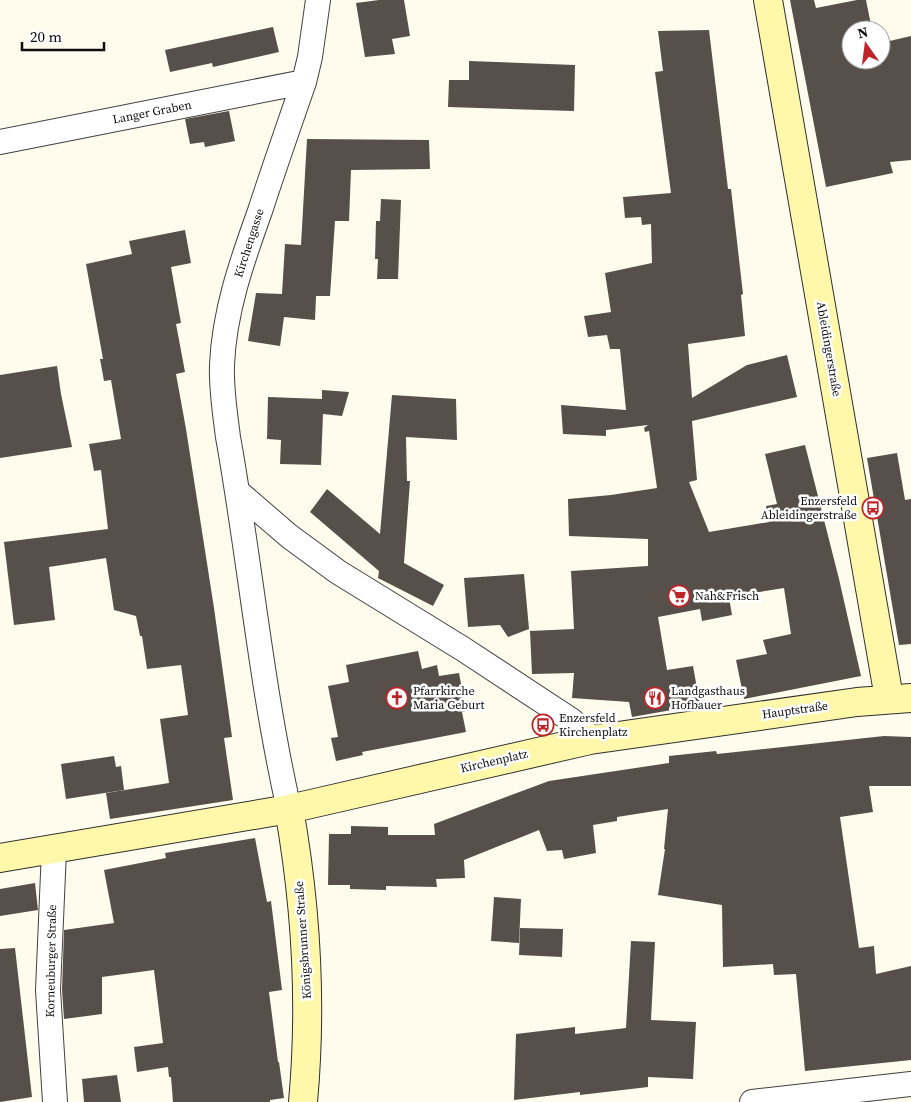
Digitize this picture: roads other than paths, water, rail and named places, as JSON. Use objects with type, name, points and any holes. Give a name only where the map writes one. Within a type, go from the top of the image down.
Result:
[{"type":"street","name":"Kirchengasse","points":[[238,492],[224,401],[222,366],[224,338],[230,302],[248,244],[304,82],[310,57],[318,0]]},
{"type":"street","name":"Ableidingerstraße","points":[[768,0],[900,698]]},
{"type":"street","name":"Langer Graben","points":[[0,142],[304,82]]},
{"type":"street","points":[[238,492],[289,536],[320,559],[571,720],[590,740]]},
{"type":"street","points":[[0,858],[289,809],[264,667],[238,492]]},
{"type":"street","name":"Hauptstraße","points":[[590,740],[715,721],[900,698]]},
{"type":"street","name":"Kirchenplatz","points":[[289,809],[590,740]]},
{"type":"street","name":"Königsbrunner Straße","points":[[289,809],[302,905],[308,981],[303,1102]]},
{"type":"street","name":"Korneuburger Straße","points":[[54,850],[48,990],[55,1102]]},
{"type":"street","points":[[752,1102],[911,1084]]},
{"type":"place","name":"Enzersfeld Ableidingerstraße","points":[[873,508]]},
{"type":"place","name":"Nah&Frisch","points":[[679,596]]},
{"type":"place","name":"Pfarrkirche Maria Geburt","points":[[397,698]]},
{"type":"place","name":"Landgasthaus Hofbauer","points":[[655,698]]},
{"type":"place","name":"Enzersfeld Kirchenplatz","points":[[543,725]]}]
